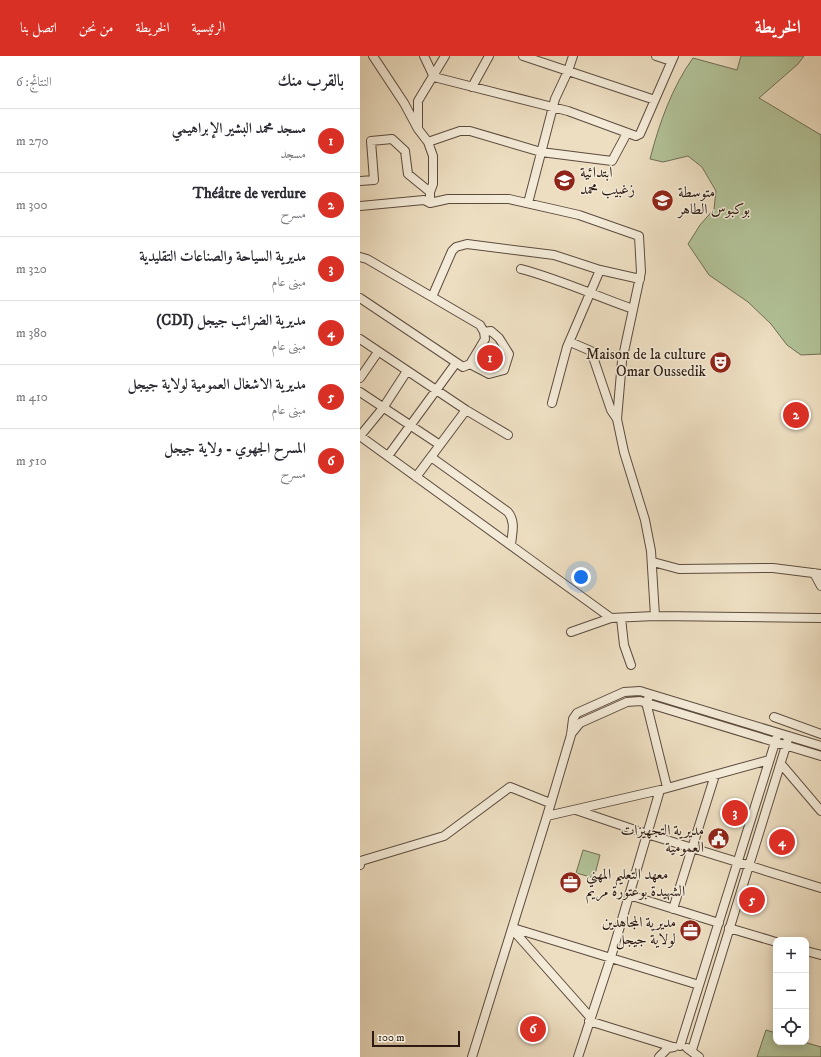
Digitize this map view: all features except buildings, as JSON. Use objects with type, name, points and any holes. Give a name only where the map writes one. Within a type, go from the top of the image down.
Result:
[{"type":"street","points":[[373,56],[404,103],[418,130],[428,142],[433,156],[433,184],[430,192],[430,202]]},
{"type":"street","points":[[424,56],[434,77],[553,107],[632,136],[640,134],[672,58],[656,56]]},
{"type":"street","points":[[434,77],[440,56]]},
{"type":"street","points":[[418,130],[418,101],[434,77],[445,56]]},
{"type":"street","points":[[472,87],[489,56]]},
{"type":"street","points":[[523,56],[655,100]]},
{"type":"street","points":[[528,203],[540,152],[553,107],[573,56]]},
{"type":"street","points":[[428,142],[460,131],[470,131],[540,152],[612,161],[627,133]]},
{"type":"street","points":[[360,182],[374,180],[371,141],[392,140],[405,151],[408,174],[430,192]]},
{"type":"street","points":[[360,206],[424,200],[430,202],[448,199],[504,199],[579,215],[639,236],[642,262],[640,279],[622,361],[617,419],[624,452],[645,520],[652,562],[651,578],[655,616]]},
{"type":"street","points":[[432,297],[452,251],[456,247],[467,244],[554,255],[600,270],[640,279]]},
{"type":"street","points":[[360,257],[367,259],[411,286],[474,321],[487,334],[499,338],[509,354],[504,370],[489,374],[470,364]]},
{"type":"street","points":[[522,269],[541,274],[591,295],[633,309]]},
{"type":"street","points":[[552,403],[570,342],[591,295],[600,270]]},
{"type":"street","points":[[360,298],[463,367],[470,364],[487,334]]},
{"type":"street","points":[[360,339],[466,410],[508,435]]},
{"type":"street","points":[[570,342],[591,351],[611,410],[617,419]]},
{"type":"street","points":[[360,378],[378,352]]},
{"type":"street","points":[[388,456],[456,363]]},
{"type":"street","points":[[406,371],[383,408],[360,436],[611,618]]},
{"type":"street","points":[[360,392],[440,445]]},
{"type":"street","points":[[416,477],[466,410]]},
{"type":"street","points":[[431,457],[508,512],[512,517],[514,524],[510,545]]},
{"type":"street","points":[[652,562],[679,569],[773,568],[817,574],[821,586]]},
{"type":"street","points":[[571,632],[611,618],[655,616],[821,618]]},
{"type":"street","points":[[621,618],[624,645],[631,665]]},
{"type":"street","points":[[472,1057],[547,816],[570,735],[573,719],[577,713],[624,692],[640,691],[821,746]]},
{"type":"street","points":[[578,1057],[589,1019],[611,957],[647,834],[664,788],[646,702],[650,694]]},
{"type":"street","points":[[570,735],[580,723],[627,702],[646,702],[821,756]]},
{"type":"street","points":[[774,717],[821,734]]},
{"type":"street","points":[[800,740],[804,728]]},
{"type":"street","points":[[677,1047],[720,923],[778,733]]},
{"type":"street","points":[[512,928],[589,1019],[698,1055],[729,928],[789,736]]},
{"type":"street","points":[[547,816],[715,775],[770,759],[782,760],[799,750]]},
{"type":"street","points":[[782,760],[821,811]]},
{"type":"street","points":[[673,909],[715,775]]},
{"type":"street","points":[[360,863],[444,836],[510,787],[550,803]]},
{"type":"street","points":[[575,810],[821,888]]},
{"type":"street","points":[[629,895],[720,923]]},
{"type":"street","points":[[512,928],[699,985]]},
{"type":"street","points":[[729,928],[773,941]]},
{"type":"street","points":[[809,952],[821,955]]},
{"type":"street","points":[[659,1057],[668,1048],[677,1047]]},
{"type":"green space","points":[[741,56],[804,56],[798,64],[759,98],[821,135],[821,354],[801,355],[787,345],[771,324],[748,302],[709,275],[688,244],[700,225],[714,209],[716,191],[702,167],[688,156],[663,162],[650,159],[667,106],[685,69],[693,58],[737,70]]},
{"type":"green space","points":[[583,850],[600,855],[594,878],[576,873]]},
{"type":"green space","points":[[766,1030],[773,1032],[773,1045],[809,1045],[809,1043],[821,1047],[821,1057],[757,1057]]},
{"type":"place","name":"ابتدائية زغبيب محمد","points":[[564,181]]},
{"type":"place","name":"متوسطة بوكبوس الطاهر","points":[[663,201]]},
{"type":"place","name":"مسجد محمد البشير الإبراهيمي","points":[[490,358]]},
{"type":"place","name":"Maison de la culture Omar Oussedik","points":[[721,363]]},
{"type":"place","name":"Théâtre de verdure","points":[[796,415]]},
{"type":"place","name":"مديرية السياحة والصناعات التقليدية","points":[[735,813]]},
{"type":"place","name":"مديرية التجهيزات العمومية","points":[[719,839]]},
{"type":"place","name":"مديرية الضرائب جيجل (CDI)","points":[[782,842]]},
{"type":"place","name":"معهد التعليم المهني الشهيدة بوعتورة مريم","points":[[571,883]]},
{"type":"place","name":"مديرية الاشغال العمومية لولاية جيجل","points":[[752,900]]},
{"type":"place","name":"مديرية المجاهدين لولاية جيجل","points":[[691,931]]},
{"type":"place","name":"المسرح الجهوي - ولاية جيجل","points":[[533,1029]]}]
